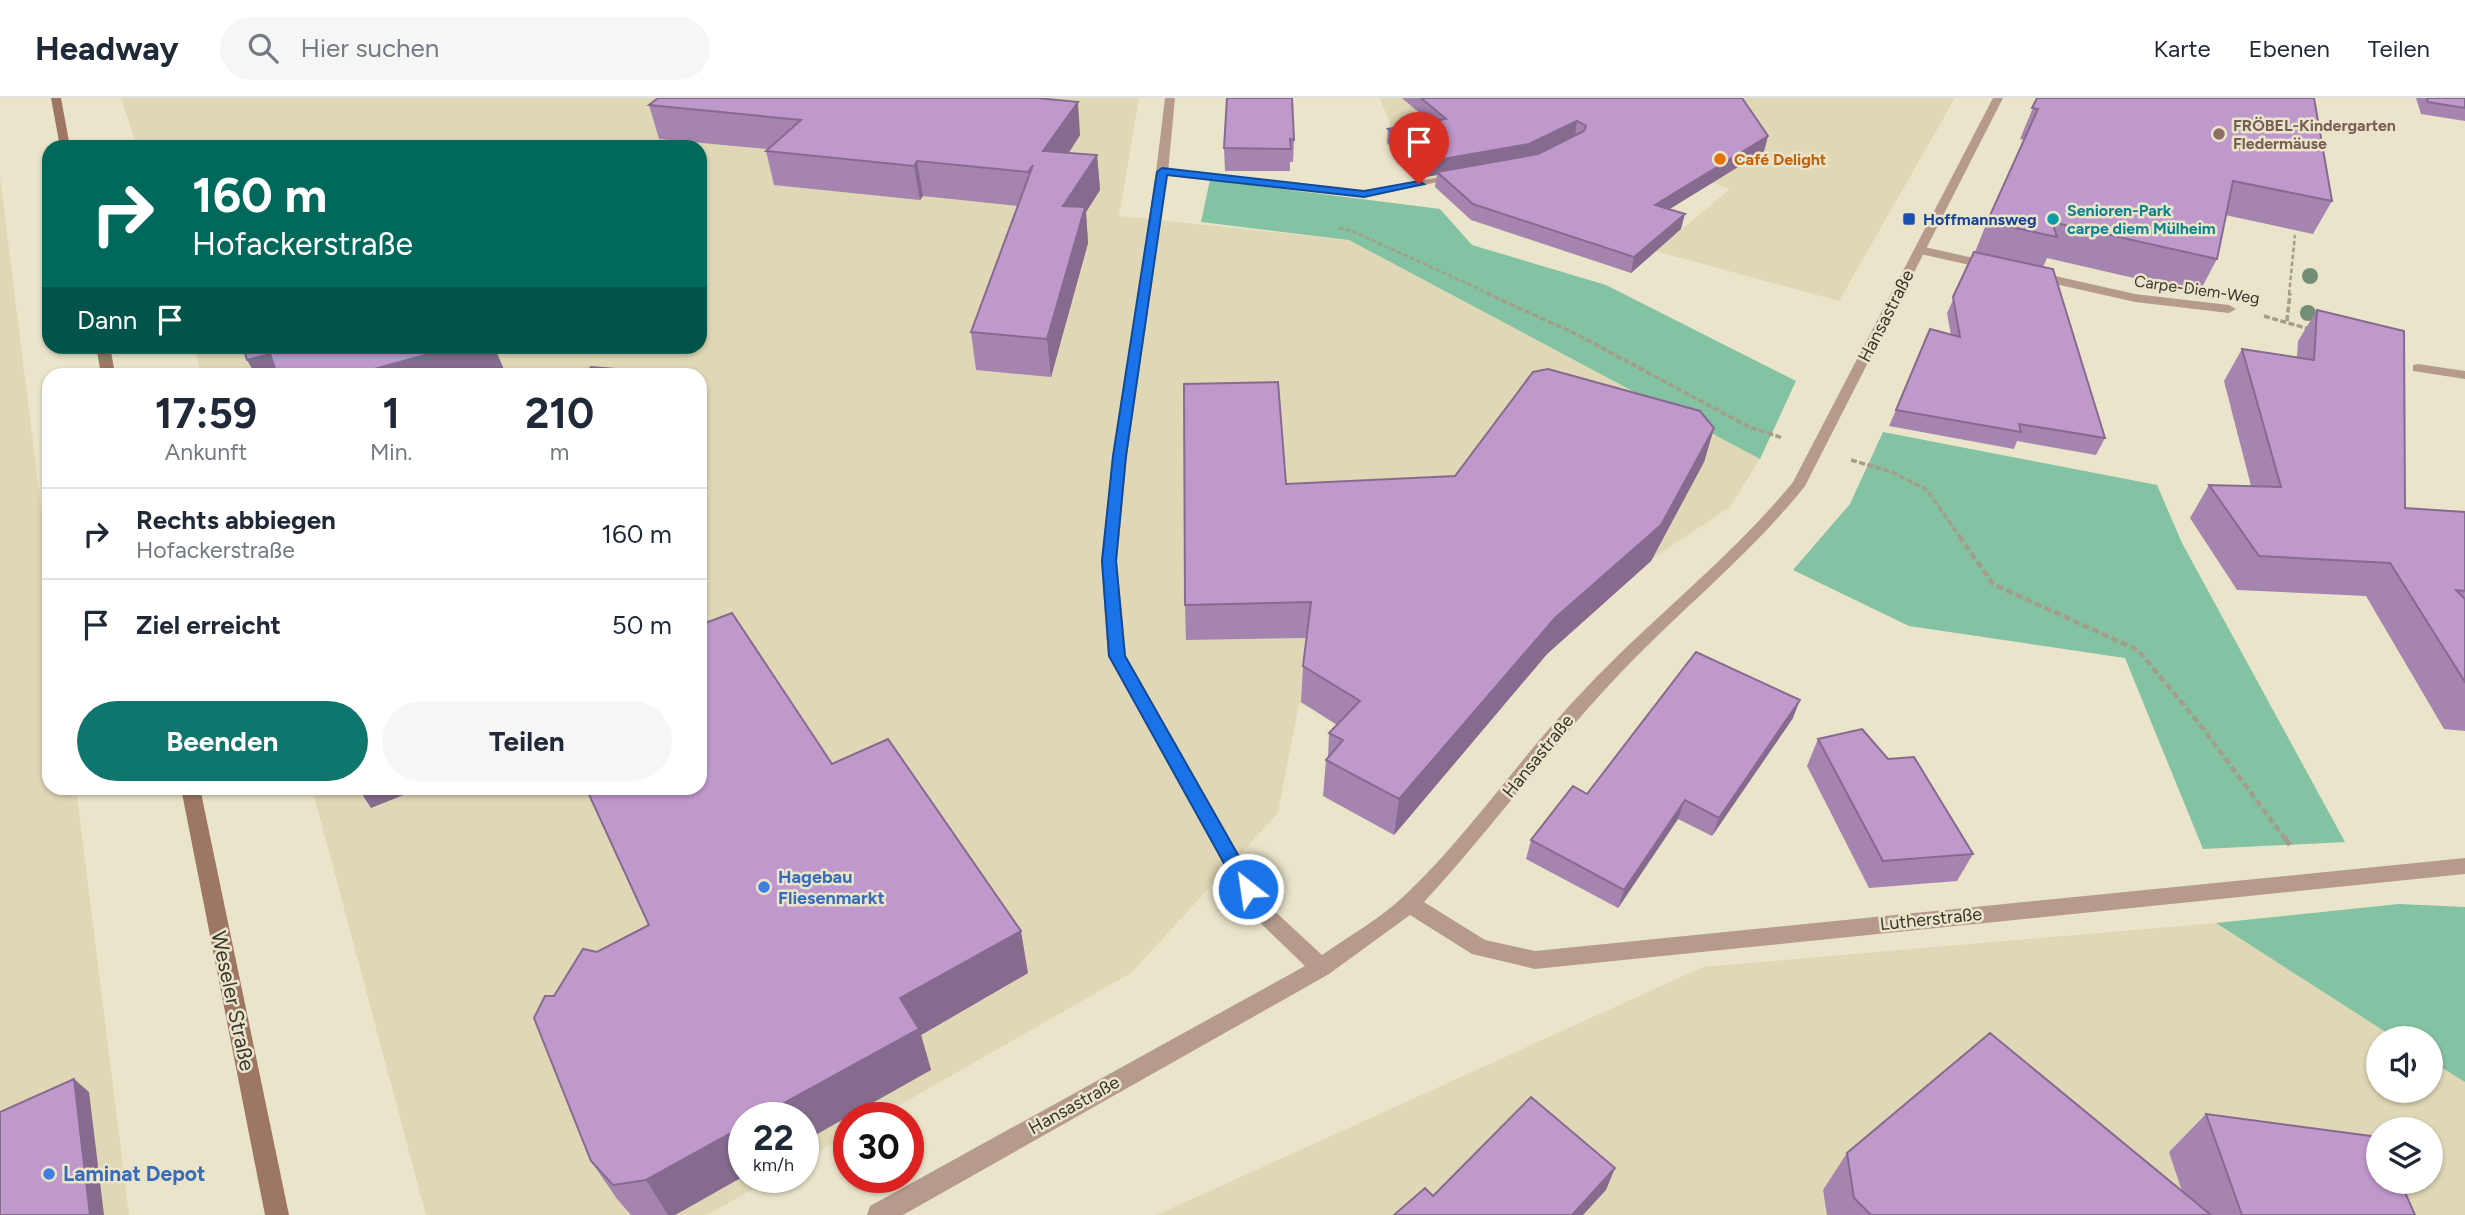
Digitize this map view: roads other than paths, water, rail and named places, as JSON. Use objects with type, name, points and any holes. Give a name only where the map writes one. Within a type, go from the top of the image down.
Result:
[{"type":"main road","points":[[56,98],[64,140]]},
{"type":"main road","name":"Weseler Straße","points":[[191,795],[277,1215]]},
{"type":"street","points":[[1170,98],[1162,172],[1119,456],[1109,561],[1117,656],[1259,910],[1321,968]]},
{"type":"street","name":"Hansastraße","points":[[879,1215],[1321,968],[1410,904],[1471,839],[1574,712],[1626,655],[1775,514],[1800,483],[1998,98]]},
{"type":"street","points":[[1162,172],[1364,194],[1474,174]]},
{"type":"street","name":"Carpe-Diem-Weg","points":[[1920,250],[2135,298],[2229,309]]},
{"type":"street","points":[[2418,368],[2465,374]]},
{"type":"street","name":"Lutherstraße","points":[[1410,904],[1480,948],[1535,960],[2465,866]]},
{"type":"place","name":"FRÖBEL-Kindergarten Fledermäuse","points":[[2219,134]]},
{"type":"place","name":"Café Delight","points":[[1720,159]]},
{"type":"place","name":"Hoffmannsweg","points":[[1909,219]]},
{"type":"place","name":"Senioren-Park carpe diem Mülheim","points":[[2053,219]]},
{"type":"place","name":"Hagebau Fliesenmarkt","points":[[764,887]]},
{"type":"place","name":"Laminat Depot","points":[[49,1174]]}]
